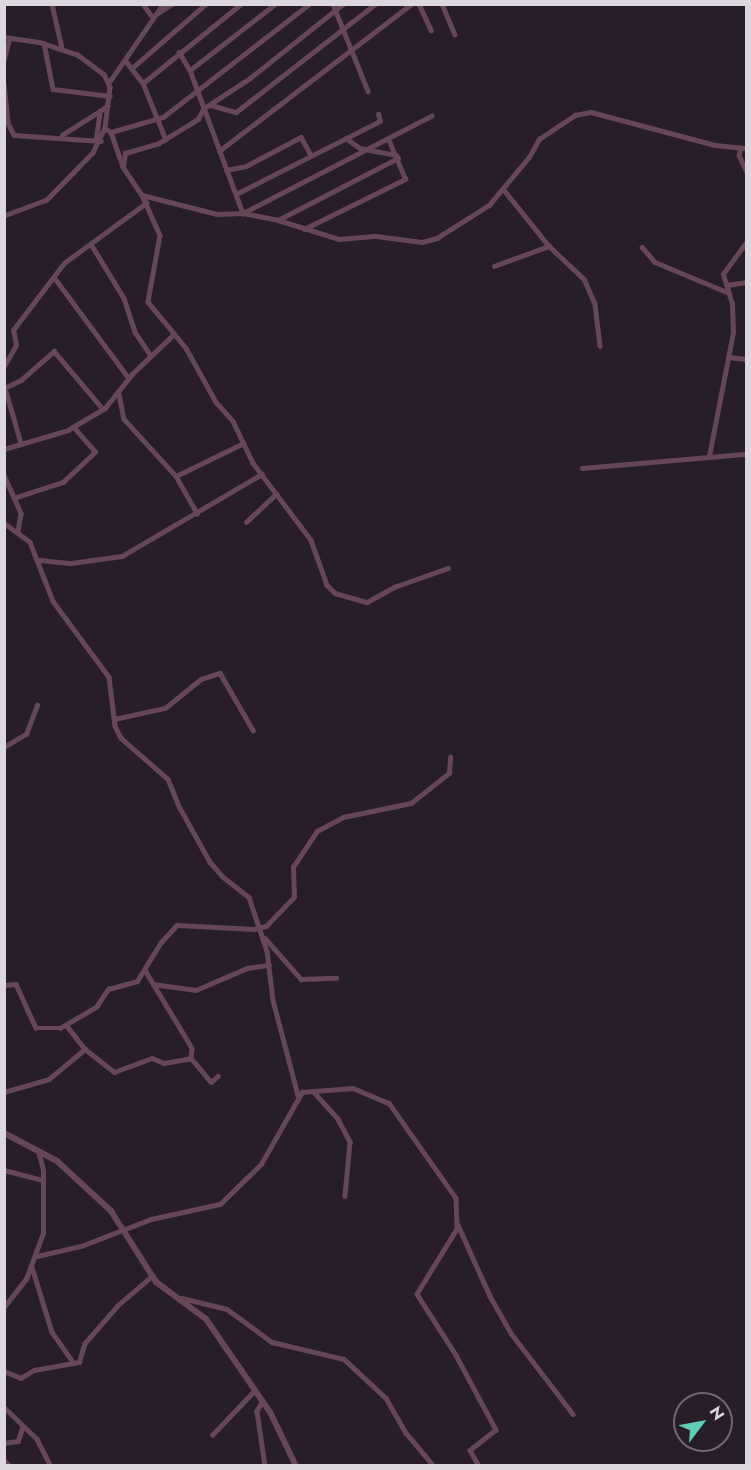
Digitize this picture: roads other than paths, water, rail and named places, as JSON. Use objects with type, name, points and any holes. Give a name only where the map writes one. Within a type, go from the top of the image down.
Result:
[{"type":"street","points":[[52,4],[62,49]]},
{"type":"street","points":[[143,4],[153,18]]},
{"type":"street","points":[[164,4],[110,81],[108,106],[108,130],[123,167],[146,203],[160,241],[147,298],[174,334],[216,402],[231,418],[242,444],[262,474],[311,540],[321,576],[335,593],[369,602],[394,587],[448,568]]},
{"type":"street","points":[[158,13],[172,4]]},
{"type":"street","points":[[132,68],[206,4]]},
{"type":"street","points":[[143,82],[241,4]]},
{"type":"street","points":[[190,70],[275,4]]},
{"type":"street","points":[[4,216],[47,200],[108,130],[158,120],[309,4]]},
{"type":"street","points":[[123,167],[125,153],[166,140],[198,119],[203,109],[334,7],[343,4]]},
{"type":"street","points":[[211,105],[236,112],[375,4]]},
{"type":"street","points":[[219,151],[411,4]]},
{"type":"street","points":[[419,4],[431,30]]},
{"type":"street","points":[[442,4],[455,34]]},
{"type":"street","points":[[334,7],[368,91]]},
{"type":"street","points":[[4,59],[7,38],[44,43],[82,56],[110,81]]},
{"type":"street","points":[[44,43],[53,89],[110,96]]},
{"type":"street","points":[[179,52],[190,70],[243,213]]},
{"type":"street","points":[[125,60],[143,82],[166,140]]},
{"type":"street","points":[[4,84],[7,129],[17,136],[61,136],[98,140]]},
{"type":"street","points":[[61,136],[108,106]]},
{"type":"street","points":[[98,140],[100,111]]},
{"type":"street","points":[[142,195],[217,214],[243,213],[278,220],[304,230],[339,239],[376,236],[405,241],[429,241],[489,205],[504,190],[539,139],[566,119],[583,113],[634,121],[715,145],[744,148],[739,155],[747,177]]},
{"type":"street","points":[[236,194],[380,121],[378,114]]},
{"type":"street","points":[[243,213],[431,116]]},
{"type":"street","points":[[226,170],[246,166],[301,137],[311,155]]},
{"type":"street","points":[[346,138],[368,150],[397,157]]},
{"type":"street","points":[[304,230],[405,179],[388,139]]},
{"type":"street","points":[[383,153],[390,163]]},
{"type":"street","points":[[278,220],[390,163],[397,157]]},
{"type":"street","points":[[504,190],[549,246],[580,274],[589,288],[600,346]]},
{"type":"street","points":[[4,366],[16,345],[13,330],[64,263],[146,203]]},
{"type":"street","points":[[708,456],[734,320],[724,270],[747,242]]},
{"type":"street","points":[[91,244],[124,298],[135,333],[150,354]]},
{"type":"street","points":[[494,266],[549,246]]},
{"type":"street","points":[[642,247],[655,262],[729,293]]},
{"type":"street","points":[[54,277],[80,317],[128,377]]},
{"type":"street","points":[[727,285],[747,282]]},
{"type":"street","points":[[4,449],[73,427],[103,409],[119,394],[128,377],[174,334]]},
{"type":"street","points":[[21,443],[5,387],[21,380],[54,351],[103,409]]},
{"type":"street","points":[[728,357],[747,359]]},
{"type":"street","points":[[119,394],[124,419],[176,476],[197,513]]},
{"type":"street","points":[[14,498],[63,482],[95,452],[73,427]]},
{"type":"street","points":[[176,476],[242,444]]},
{"type":"street","points":[[582,468],[747,454]]},
{"type":"street","points":[[40,560],[71,563],[122,556],[262,474]]},
{"type":"street","points":[[4,475],[21,513],[18,532]]},
{"type":"street","points":[[246,522],[276,494]]},
{"type":"street","points":[[4,523],[28,538],[40,560],[53,601],[112,682],[114,719],[128,748],[170,781],[204,853],[222,876],[248,895],[263,937],[273,1000],[298,1095],[261,1164],[230,1197],[216,1206],[124,1228],[81,1246],[37,1256]]},
{"type":"street","points":[[114,719],[165,708],[201,679],[220,673],[253,730]]},
{"type":"street","points":[[4,747],[26,734],[38,705]]},
{"type":"street","points":[[4,985],[15,984],[36,1028],[68,1026],[104,1001],[108,989],[135,983],[160,942],[177,925],[260,928],[273,922],[293,899],[297,885],[293,867],[317,831],[343,817],[411,803],[449,773],[450,757]]},
{"type":"street","points":[[263,937],[301,979],[336,978]]},
{"type":"street","points":[[153,984],[196,990],[247,968],[269,964]]},
{"type":"street","points":[[145,970],[192,1048],[191,1058],[211,1082],[218,1076]]},
{"type":"street","points":[[68,1026],[85,1049],[114,1072],[152,1058],[164,1064],[191,1058]]},
{"type":"street","points":[[4,1092],[49,1079],[85,1049]]},
{"type":"street","points":[[298,1095],[313,1091],[353,1088],[392,1105],[455,1196],[458,1225],[484,1285],[511,1333],[573,1414]]},
{"type":"street","points":[[313,1091],[340,1122],[350,1142],[345,1196]]},
{"type":"street","points":[[4,1133],[38,1151],[70,1172],[108,1207],[162,1288],[182,1298],[227,1309],[272,1342],[344,1359],[386,1398],[406,1433],[431,1465]]},
{"type":"street","points":[[4,1307],[32,1267],[44,1225],[44,1180],[38,1151]]},
{"type":"street","points":[[4,1170],[44,1180]]},
{"type":"street","points":[[458,1225],[417,1294],[456,1355],[496,1430],[470,1450],[479,1466]]},
{"type":"street","points":[[32,1267],[52,1332],[74,1363]]},
{"type":"street","points":[[4,1371],[21,1378],[34,1370],[81,1360],[84,1344],[112,1313],[152,1276]]},
{"type":"street","points":[[182,1298],[206,1319],[255,1390],[296,1466]]},
{"type":"street","points":[[212,1435],[255,1390]]},
{"type":"street","points":[[262,1401],[257,1411],[266,1466]]},
{"type":"street","points":[[4,1407],[22,1428],[38,1440],[51,1466]]},
{"type":"street","points":[[4,1443],[17,1441],[22,1428]]},
{"type":"street","points":[[4,1460],[10,1466]]}]
